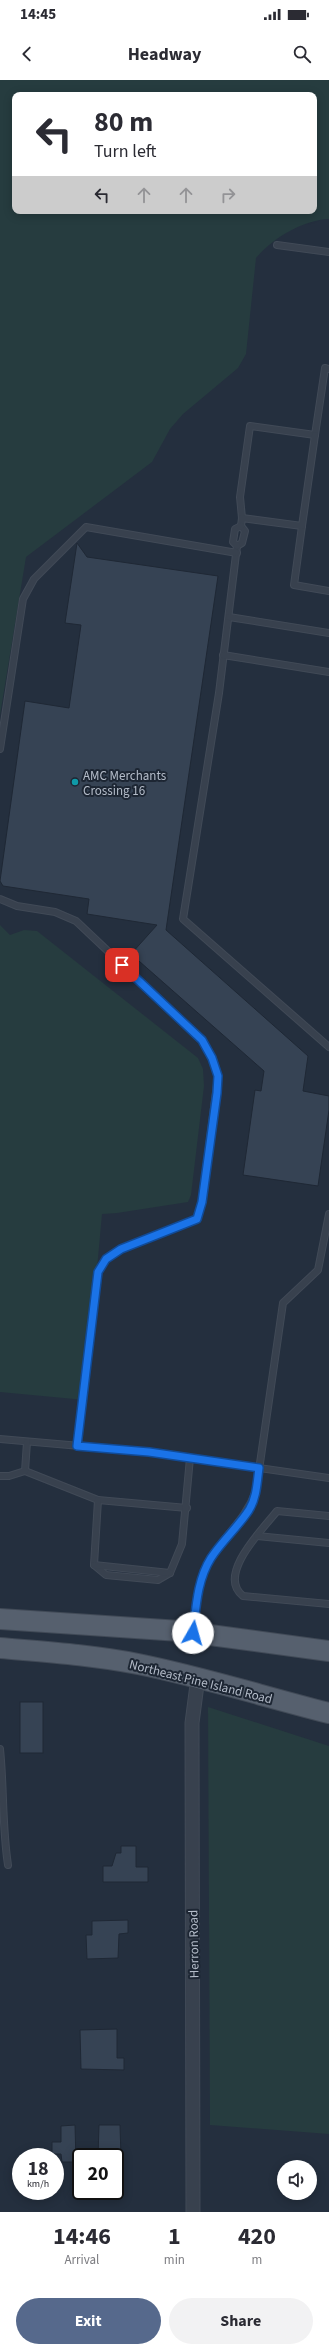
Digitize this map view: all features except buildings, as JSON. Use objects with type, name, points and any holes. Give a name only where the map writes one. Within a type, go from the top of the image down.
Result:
[{"type":"main road","points":[[0,1619],[193,1633],[329,1651]]},
{"type":"main road","name":"Northeast Pine Island Road","points":[[0,1648],[92,1656],[198,1677],[329,1713]]},
{"type":"street","name":"Herron Road","points":[[193,2212],[192,1723],[198,1677]]},
{"type":"lane","points":[[277,245],[329,252]]},
{"type":"lane","points":[[329,369],[325,368],[294,585],[329,591]]},
{"type":"lane","points":[[315,435],[250,426],[240,497],[242,518],[241,526],[245,530],[242,543],[237,549],[229,617],[182,918],[329,1047]]},
{"type":"lane","points":[[242,518],[302,526]]},
{"type":"lane","points":[[237,549],[233,542],[235,529],[241,526]]},
{"type":"lane","points":[[0,749],[23,599],[34,579],[86,527],[237,549]]},
{"type":"lane","points":[[229,617],[329,634]]},
{"type":"lane","points":[[223,655],[329,672]]},
{"type":"lane","points":[[0,899],[17,906],[55,912],[76,921],[202,1040],[212,1058],[218,1076],[202,1202],[197,1219],[121,1249],[106,1259],[98,1272],[77,1446]]},
{"type":"lane","points":[[193,1633],[199,1586],[204,1571],[211,1558],[250,1509],[256,1491],[283,1303],[318,1270],[329,1214]]},
{"type":"lane","points":[[0,1439],[190,1458],[329,1478]]},
{"type":"lane","points":[[25,1471],[27,1442]]},
{"type":"lane","points":[[98,1500],[94,1565],[106,1575],[158,1580],[170,1573],[182,1544],[187,1508],[190,1458]]},
{"type":"lane","points":[[0,1476],[9,1476],[25,1471],[98,1500],[187,1508]]},
{"type":"lane","points":[[329,1516],[277,1511],[240,1558],[236,1572],[237,1591],[243,1596],[329,1604]]},
{"type":"lane","points":[[257,1536],[329,1543]]},
{"type":"lane","points":[[0,1648],[0,1656]]},
{"type":"lane","points":[[0,1749],[4,1781],[5,1844],[8,1865]]},
{"type":"green space","points":[[0,80],[329,80],[329,219],[309,223],[289,231],[271,244],[256,258],[246,354],[238,368],[183,414],[170,429],[152,462],[26,557],[0,715]]},
{"type":"green space","points":[[0,925],[10,935],[24,930],[37,931],[198,1058],[203,1069],[204,1086],[191,1195],[188,1202],[102,1214],[85,1400],[0,1392]]},
{"type":"green space","points":[[208,1707],[329,1746],[329,2134],[210,2125]]},
{"type":"place","name":"AMC Merchants Crossing 16","points":[[75,782]]},
{"type":"route","points":[[122,965],[202,1040],[212,1058],[218,1076],[217,1093],[202,1202],[197,1219],[121,1249],[106,1259],[98,1272],[77,1446],[149,1452],[259,1468],[256,1491],[250,1509],[211,1558],[204,1571],[199,1586],[193,1633]]}]
